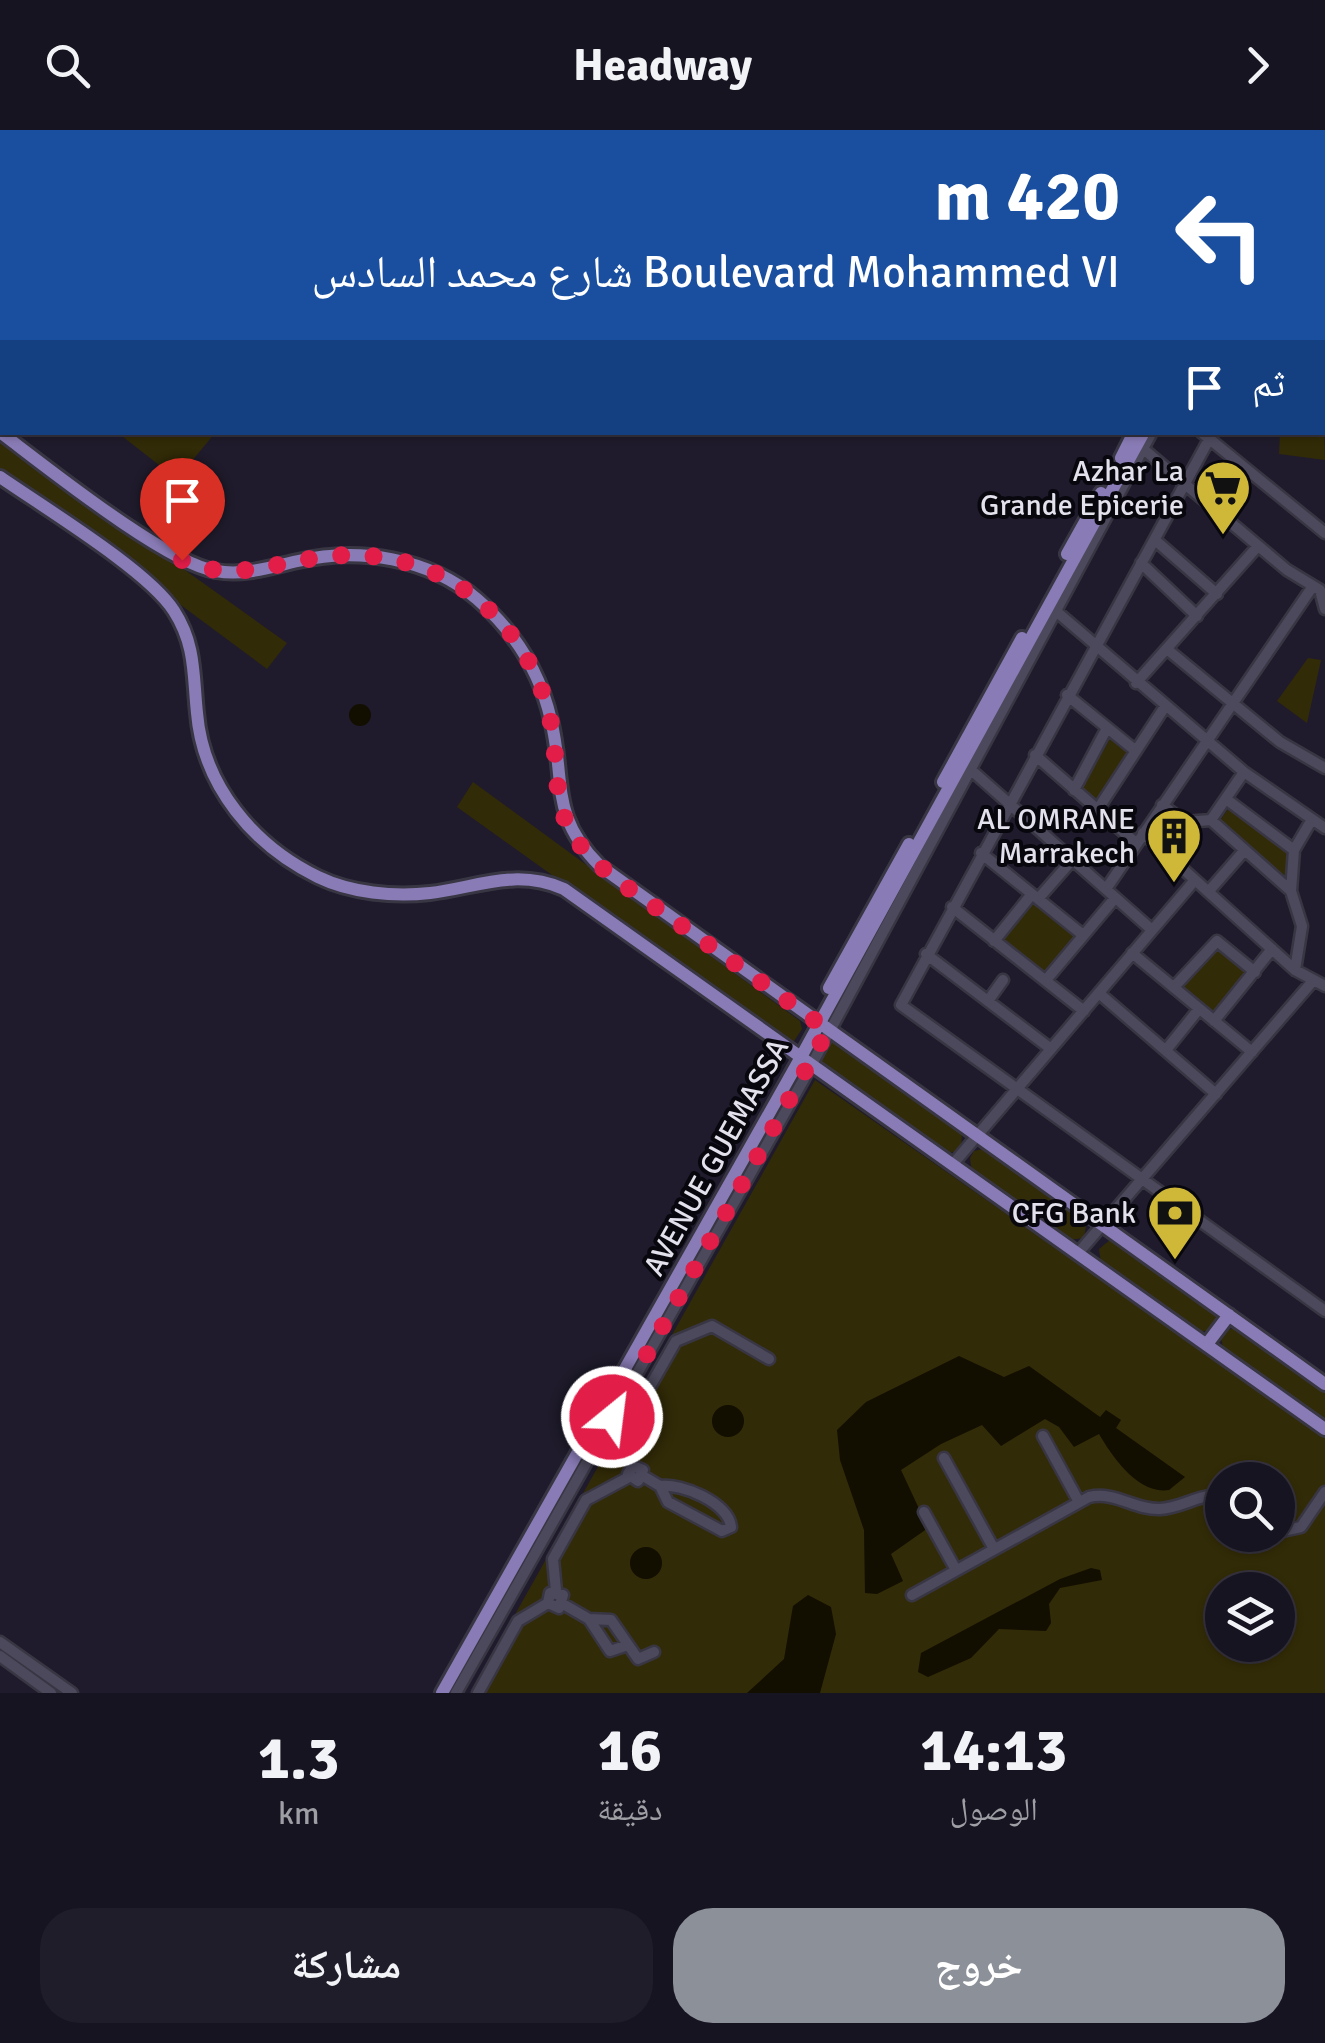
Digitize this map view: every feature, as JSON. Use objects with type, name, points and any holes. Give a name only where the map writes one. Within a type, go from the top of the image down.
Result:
[{"type":"main road","points":[[4,435],[157,544],[195,566],[241,572],[324,556],[373,556],[412,564],[474,596],[514,636],[541,686],[552,722],[562,807],[584,849],[630,888],[1325,1384]]},
{"type":"main road","name":"AVENUE GUEMASSA","points":[[439,1693],[802,1058],[1140,438]]},
{"type":"main road","points":[[0,476],[148,584],[173,609],[192,650],[196,712],[207,759],[233,807],[262,841],[312,873],[351,888],[432,893],[496,878],[552,884],[588,902],[1325,1429]]},
{"type":"main road","points":[[1207,1344],[1228,1315]]},
{"type":"street","points":[[1325,533],[1208,435],[1155,540],[980,853],[901,1005],[1325,1311]]},
{"type":"street","name":"AVENUE GUEMASSA","points":[[456,1693],[820,1024],[1057,612],[1140,438]]},
{"type":"street","points":[[1140,438],[1184,486],[1322,592],[1325,609]]},
{"type":"street","points":[[1155,540],[1217,594]]},
{"type":"street","points":[[1136,684],[1258,546]]},
{"type":"street","points":[[1141,563],[1197,616]]},
{"type":"street","points":[[1046,980],[1083,935],[1140,838],[1313,586]]},
{"type":"street","points":[[1057,612],[1164,708],[1244,772],[1325,828]]},
{"type":"street","points":[[1168,650],[1294,752],[1325,768]]},
{"type":"street","points":[[1068,695],[1136,751]]},
{"type":"street","points":[[1098,810],[1164,708]]},
{"type":"street","points":[[1074,790],[1107,728]]},
{"type":"street","points":[[1035,755],[1098,810],[1195,880],[1295,970],[1325,986]]},
{"type":"street","points":[[970,769],[1152,930]]},
{"type":"street","points":[[1211,820],[1244,772]]},
{"type":"street","points":[[1226,798],[1294,850]]},
{"type":"street","points":[[1162,805],[1185,822],[1211,820],[1291,891]]},
{"type":"street","points":[[1295,970],[1302,926],[1291,891],[1294,850],[1311,821]]},
{"type":"street","points":[[1208,891],[1244,852]]},
{"type":"street","points":[[980,853],[1083,935]]},
{"type":"street","points":[[994,941],[1073,859]]},
{"type":"street","points":[[953,1164],[1195,880]]},
{"type":"street","points":[[952,907],[1084,1012]]},
{"type":"street","points":[[1174,987],[1217,941],[1256,972]]},
{"type":"street","points":[[1214,1021],[1272,949]]},
{"type":"street","points":[[1132,953],[1252,1052]]},
{"type":"street","points":[[926,954],[1051,1050]]},
{"type":"street","points":[[988,1002],[1003,980]]},
{"type":"street","points":[[1080,1252],[1312,982]]},
{"type":"street","points":[[1100,994],[1216,1094]]},
{"type":"street","points":[[1166,1050],[1200,1009]]},
{"type":"street","points":[[660,1486],[668,1502],[722,1531],[731,1527],[723,1510],[677,1486],[660,1486],[643,1476],[635,1481],[631,1471],[623,1434],[676,1341],[712,1326],[769,1359]]},
{"type":"street","points":[[1042,1436],[1080,1502]]},
{"type":"street","points":[[944,1458],[994,1549]]},
{"type":"street","points":[[556,1591],[553,1559],[586,1500],[631,1471]]},
{"type":"street","points":[[1295,1528],[1301,1527],[1325,1492]]},
{"type":"street","points":[[912,1595],[1080,1502],[1110,1495],[1162,1509],[1205,1496]]},
{"type":"street","points":[[924,1512],[956,1570]]},
{"type":"street","points":[[548,1604],[548,1595],[556,1591]]},
{"type":"street","points":[[556,1591],[563,1595],[564,1604]]},
{"type":"street","points":[[548,1604],[556,1608],[564,1604]]},
{"type":"street","points":[[478,1693],[518,1621],[548,1604]]},
{"type":"street","points":[[564,1604],[589,1619],[610,1651],[617,1653],[628,1645]]},
{"type":"street","points":[[589,1619],[611,1620],[639,1659],[654,1652]]},
{"type":"street","points":[[0,1642],[72,1693]]},
{"type":"street","points":[[0,1656],[51,1693]]},
{"type":"shaded area","points":[[121,435],[213,435],[177,479]]},
{"type":"shaded area","points":[[1280,435],[1324,435],[1325,460],[1279,454]]},
{"type":"shaded area","points":[[0,438],[287,643],[267,669],[0,471]]},
{"type":"shaded area","points":[[1308,658],[1321,660],[1307,723],[1277,701]]},
{"type":"shaded area","points":[[356,704],[364,704],[371,715],[364,726],[356,726],[349,719],[349,711]]},
{"type":"shaded area","points":[[1112,735],[1135,755],[1099,809],[1080,792]]},
{"type":"shaded area","points":[[473,782],[800,1021],[802,1029],[794,1041],[778,1037],[457,807]]},
{"type":"shaded area","points":[[1231,805],[1295,851],[1292,887],[1218,823]]},
{"type":"shaded area","points":[[1032,898],[1079,935],[1045,978],[998,941]]},
{"type":"shaded area","points":[[1217,942],[1254,973],[1214,1017],[1178,985]]},
{"type":"shaded area","points":[[831,1036],[962,1131],[961,1151],[946,1153],[816,1061]]},
{"type":"shaded area","points":[[815,1080],[1325,1437],[1325,1693],[471,1693]]},
{"type":"shaded area","points":[[987,1148],[1087,1219],[1084,1238],[1069,1240],[972,1172],[970,1158],[974,1151]]},
{"type":"shaded area","points":[[1110,1240],[1215,1310],[1218,1317],[1212,1330],[1198,1332],[1101,1263],[1099,1249]]},
{"type":"shaded area","points":[[1240,1327],[1325,1389],[1325,1423],[1224,1351],[1221,1338],[1227,1330]]},
{"type":"shaded area","points":[[959,1356],[1004,1377],[1029,1366],[1100,1417],[1106,1410],[1121,1420],[1116,1428],[1185,1477],[1169,1490],[1147,1486],[1127,1472],[1099,1434],[1074,1447],[1059,1427],[1045,1419],[1001,1446],[982,1425],[941,1444],[901,1470],[928,1528],[891,1554],[903,1581],[877,1594],[865,1593],[864,1530],[840,1460],[837,1430],[866,1402]]},
{"type":"shaded area","points":[[728,1405],[740,1409],[744,1421],[740,1433],[728,1437],[716,1433],[712,1421],[716,1409]]},
{"type":"shaded area","points":[[646,1547],[658,1551],[662,1563],[658,1575],[646,1579],[634,1575],[630,1563],[634,1551]]},
{"type":"shaded area","points":[[1091,1568],[1100,1570],[1102,1580],[1060,1588],[1049,1604],[1051,1623],[1046,1631],[999,1629],[971,1658],[928,1677],[918,1672],[921,1653],[1060,1579]]},
{"type":"shaded area","points":[[808,1595],[831,1607],[836,1634],[820,1693],[747,1693],[784,1659],[793,1606]]},
{"type":"place","name":"Azhar La Grande Epicerie","points":[[1223,537]]},
{"type":"place","name":"AL OMRANE Marrakech","points":[[1174,885]]},
{"type":"place","name":"CFG Bank","points":[[1175,1262]]},
{"type":"route","points":[[182,560],[216,572],[241,572],[324,556],[373,556],[412,564],[474,596],[514,636],[541,686],[552,722],[564,817],[584,849],[600,866],[828,1030],[612,1417]]}]
